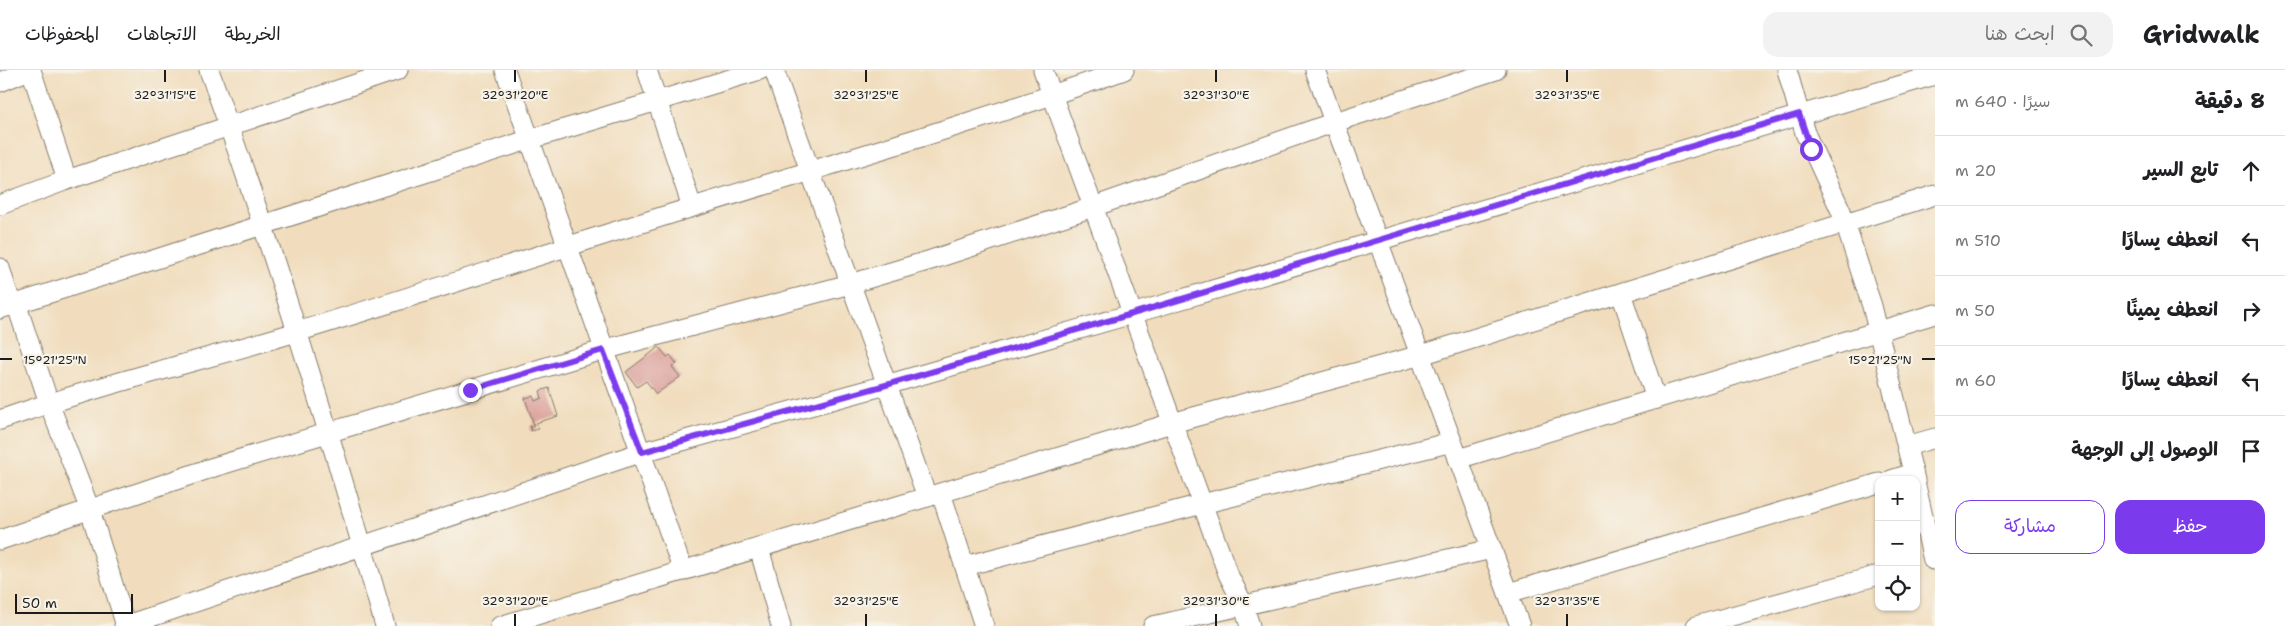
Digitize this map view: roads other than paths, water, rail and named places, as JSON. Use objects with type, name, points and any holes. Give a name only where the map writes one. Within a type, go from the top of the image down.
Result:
[{"type":"street","points":[[0,82],[30,70],[67,180]]},
{"type":"street","points":[[209,70],[264,224],[299,331],[327,433],[363,547],[385,626]]},
{"type":"street","points":[[0,206],[67,180],[398,70]]},
{"type":"street","points":[[505,70],[528,140],[568,246],[603,350],[642,452],[683,571]]},
{"type":"street","points":[[647,70],[692,207]]},
{"type":"street","points":[[8,307],[528,140],[760,70]]},
{"type":"street","points":[[774,70],[886,385],[965,566],[984,626]]},
{"type":"street","points":[[1043,70],[1228,574],[1243,604],[1250,626]]},
{"type":"street","points":[[0,420],[48,403],[299,331],[809,172],[1052,95],[1124,70]]},
{"type":"street","points":[[1315,70],[1520,626]]},
{"type":"street","points":[[0,540],[214,467],[603,350],[850,284],[1093,207],[1335,122],[1496,70]]},
{"type":"street","points":[[1787,70],[1811,149],[1833,193],[1845,224],[1879,330],[1914,476]]},
{"type":"street","points":[[0,268],[7,291],[8,307],[90,510],[126,626],[642,452],[886,385],[1132,314],[1935,75]]},
{"type":"street","points":[[500,626],[526,622],[683,571],[1172,423],[1421,355],[1935,195]]},
{"type":"street","points":[[1621,293],[1656,399]]},
{"type":"street","points":[[965,566],[1202,504],[1455,451],[1656,399],[1935,314]]},
{"type":"street","points":[[1907,446],[1935,438]]},
{"type":"street","points":[[1508,594],[1875,484]]},
{"type":"street","points":[[1920,512],[1928,562]]},
{"type":"street","points":[[758,548],[781,626]]},
{"type":"street","points":[[1153,626],[1243,604],[1492,549]]},
{"type":"street","points":[[1696,626],[1875,576]]}]
